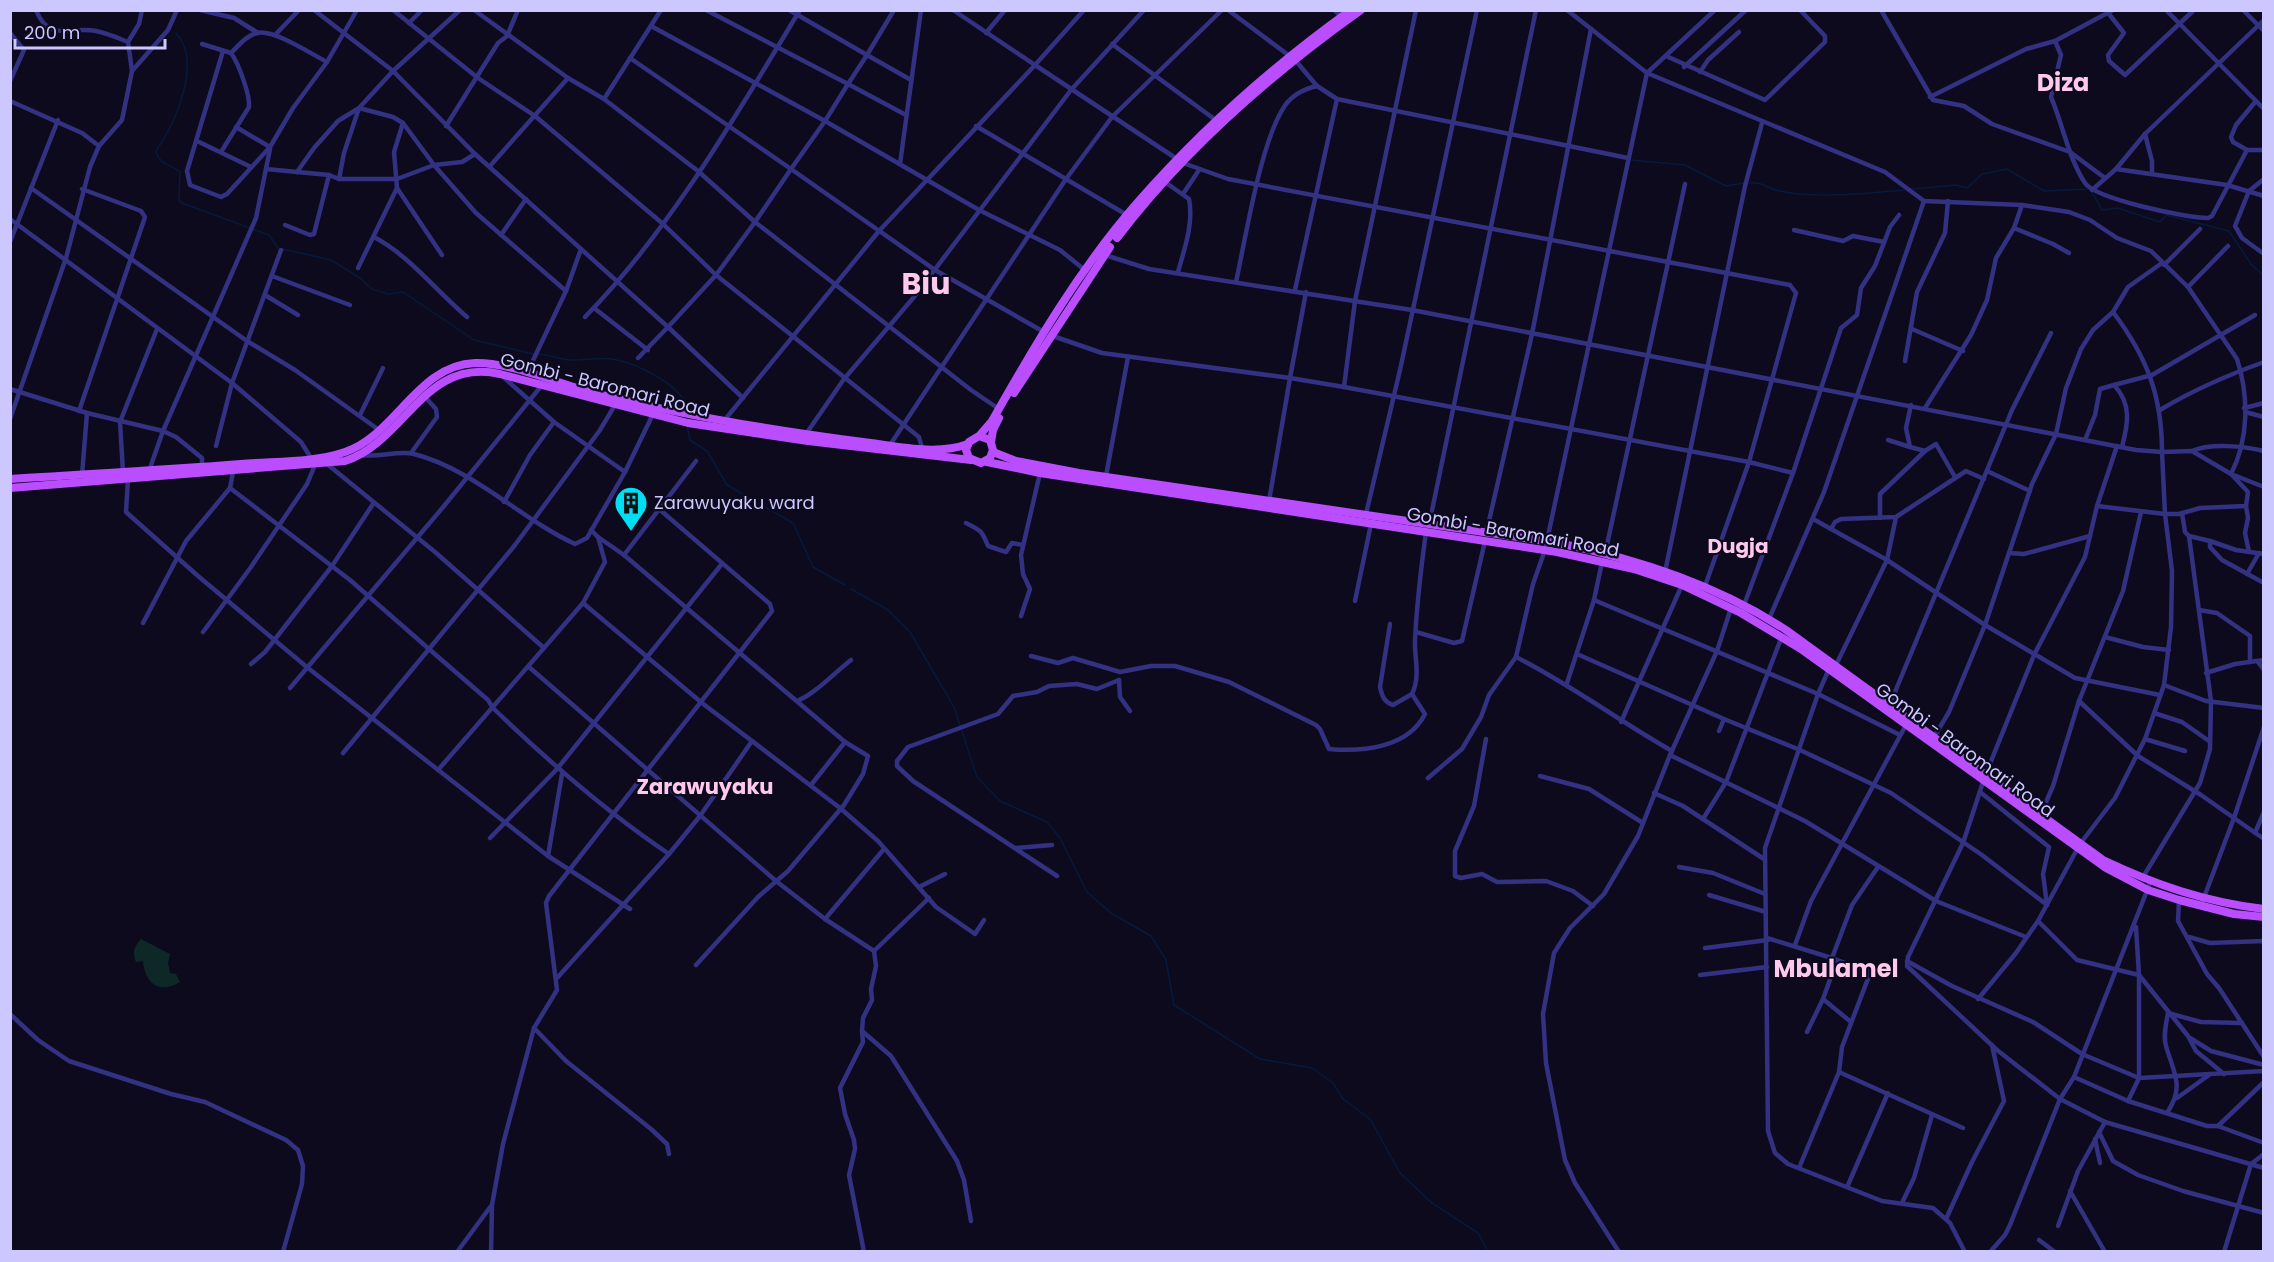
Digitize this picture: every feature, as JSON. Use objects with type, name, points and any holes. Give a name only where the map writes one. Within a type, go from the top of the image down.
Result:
[{"type":"main road","points":[[1351,10],[1292,58],[1217,121],[1128,215],[1102,253],[1047,334],[1001,414],[993,430],[991,442],[993,452],[987,462],[978,464],[971,460],[967,453],[968,444],[979,436],[999,409],[1086,271],[1102,253],[1165,182],[1181,161],[1292,58],[1361,10]]},
{"type":"main road","name":"Gombi - Baromari Road","points":[[10,479],[82,475],[125,476],[149,471],[233,472],[313,462],[352,449],[380,430],[422,387],[457,367],[477,363],[526,374],[654,412]]},
{"type":"main road","name":"Gombi - Baromari Road","points":[[10,488],[202,470],[313,462],[327,464],[360,455],[424,396],[445,381],[465,372],[487,371],[615,405],[689,420],[808,441],[971,460]]},
{"type":"main road","name":"Gombi - Baromari Road","points":[[689,420],[723,422],[922,448],[955,448],[968,444]]},
{"type":"main road","points":[[979,436],[991,442]]},
{"type":"main road","name":"Gombi - Baromari Road","points":[[993,452],[1016,461],[1371,524],[1545,545],[1665,572],[1705,586],[1769,619],[2038,818],[2103,860],[2142,878],[2149,886],[2203,900],[2264,909]]},
{"type":"main road","name":"Gombi - Baromari Road","points":[[987,462],[1040,473],[1251,502],[1269,501],[1365,516],[1427,529]]},
{"type":"main road","name":"Gombi - Baromari Road","points":[[1604,557],[1682,585],[1782,636],[1890,704],[1907,722],[1934,737],[1984,779]]},
{"type":"main road","name":"Gombi - Baromari Road","points":[[2079,846],[2106,868],[2179,900],[2264,917]]},
{"type":"street","points":[[36,10],[40,23],[52,30],[97,31],[128,42]]},
{"type":"street","points":[[10,419],[66,258],[82,189],[99,146],[122,120],[132,71],[128,42],[139,24],[142,10]]},
{"type":"street","points":[[132,71],[168,30],[177,10]]},
{"type":"street","points":[[201,10],[234,18],[258,33],[275,35],[327,62]]},
{"type":"street","points":[[275,35],[299,10]]},
{"type":"street","points":[[314,10],[393,71],[475,154],[615,282],[668,327],[743,398]]},
{"type":"street","points":[[223,51],[187,171],[190,185],[221,197],[227,194],[270,147],[293,108],[327,62],[357,10]]},
{"type":"street","points":[[393,10],[478,78],[535,116],[662,223],[716,275],[844,380],[922,440],[922,448]]},
{"type":"street","points":[[409,23],[422,10]]},
{"type":"street","points":[[297,172],[338,121],[359,108],[427,38],[460,10]]},
{"type":"street","points":[[474,10],[568,78],[604,99],[698,171],[755,222],[942,368],[999,409]]},
{"type":"street","points":[[446,126],[498,43],[507,36],[518,10]]},
{"type":"street","points":[[604,99],[661,10]]},
{"type":"street","points":[[706,10],[906,115]]},
{"type":"street","points":[[789,10],[798,13],[911,81]]},
{"type":"street","points":[[900,164],[921,10]]},
{"type":"street","points":[[953,10],[1112,117],[1199,170],[1314,196],[1790,285],[1794,288],[1796,293],[1749,462],[1705,586]]},
{"type":"street","points":[[986,33],[1005,10]]},
{"type":"street","points":[[723,422],[879,231],[929,180],[1084,10]]},
{"type":"street","points":[[806,434],[844,380],[935,270],[1071,90],[1144,10]]},
{"type":"street","points":[[890,445],[1066,179],[1112,117],[1222,10]]},
{"type":"street","points":[[1228,10],[1292,58],[1317,86],[1337,99],[1628,158]]},
{"type":"street","points":[[1334,10],[1342,17]]},
{"type":"street","points":[[1344,387],[1355,300],[1416,10]]},
{"type":"street","points":[[1365,516],[1394,398],[1477,10]]},
{"type":"street","points":[[1390,624],[1380,687],[1384,700],[1393,705],[1412,694],[1417,678],[1418,592],[1427,529],[1452,408],[1473,322],[1509,133],[1536,10]]},
{"type":"street","points":[[1567,10],[1647,73],[1762,123],[1885,172],[1924,201],[2022,205],[2069,212],[2090,220],[2117,238],[2151,251],[2188,287],[2237,359],[2242,373],[2244,410],[2242,446],[2231,474]]},
{"type":"street","points":[[1573,15],[1580,10]]},
{"type":"street","points":[[1428,778],[1462,749],[1489,695],[1516,657],[1533,584],[1545,545],[1647,73],[1715,10]]},
{"type":"street","points":[[1684,67],[1746,10]]},
{"type":"street","points":[[1666,56],[1684,67],[1765,100],[1825,42],[1825,36],[1800,10]]},
{"type":"street","points":[[1881,10],[1930,97],[1937,103],[1965,106],[1992,124],[2070,152],[2105,178]]},
{"type":"street","points":[[2166,10],[2263,108]]},
{"type":"street","points":[[1930,97],[2026,49],[2055,41],[2111,12],[2124,33],[2108,55],[2109,61],[2125,75],[2194,10]]},
{"type":"street","points":[[2243,10],[2264,31]]},
{"type":"street","points":[[638,358],[648,350],[716,275],[755,222],[825,121],[893,11]]},
{"type":"street","points":[[585,317],[662,223],[730,126],[798,13]]},
{"type":"street","points":[[2092,190],[2116,169],[2145,134],[2264,20]]},
{"type":"street","points":[[651,26],[825,121],[980,210],[1060,250],[1086,271]]},
{"type":"street","points":[[1416,632],[1454,644],[1462,641],[1532,334],[1591,29]]},
{"type":"street","points":[[1700,72],[1708,60],[1739,32]]},
{"type":"street","points":[[10,33],[24,50],[10,81]]},
{"type":"street","points":[[231,53],[248,38],[258,33]]},
{"type":"street","points":[[2055,41],[2061,55],[2051,97],[2058,111],[2070,152],[2081,176],[2092,190],[2141,206],[2208,218],[2212,216],[2247,150]]},
{"type":"street","points":[[202,44],[231,53],[241,70],[242,81],[250,99],[249,107],[221,152]]},
{"type":"street","points":[[1113,44],[1217,121]]},
{"type":"street","points":[[630,58],[935,270],[1047,334],[1076,346],[1128,357],[1344,387],[1749,462],[1793,473]]},
{"type":"street","points":[[490,166],[568,78]]},
{"type":"street","points":[[1236,282],[1257,184],[1275,125],[1286,105],[1302,91],[1317,86]]},
{"type":"street","points":[[1295,290],[1337,99]]},
{"type":"street","points":[[10,101],[58,120],[82,133],[99,146]]},
{"type":"street","points":[[2256,101],[2236,125],[2231,140],[2247,150],[2264,150]]},
{"type":"street","points":[[359,108],[393,117],[403,123],[434,165],[476,213],[566,291]]},
{"type":"street","points":[[339,179],[344,153],[359,108]]},
{"type":"street","points":[[10,242],[58,120]]},
{"type":"street","points":[[358,268],[397,188],[394,152],[403,123]]},
{"type":"street","points":[[1665,572],[1744,186],[1762,123]]},
{"type":"street","points":[[976,126],[1128,215]]},
{"type":"street","points":[[236,127],[270,147]]},
{"type":"street","points":[[2145,134],[2152,161],[2152,174]]},
{"type":"street","points":[[197,141],[251,167]]},
{"type":"street","points":[[149,471],[162,431],[250,231],[267,170],[270,147]]},
{"type":"street","points":[[267,170],[329,175],[339,179],[397,179],[434,165],[462,162],[475,154]]},
{"type":"street","points":[[2116,169],[2228,185],[2264,196]]},
{"type":"street","points":[[1183,194],[1199,170]]},
{"type":"street","points":[[285,225],[310,235],[314,234],[329,175]]},
{"type":"street","points":[[2264,179],[2250,191],[2235,226],[2242,238],[2264,254]]},
{"type":"street","points":[[1165,182],[1189,199],[1189,226],[1178,272]]},
{"type":"street","points":[[1567,683],[1594,600],[1670,263],[1685,184]]},
{"type":"street","points":[[31,188],[247,341],[380,430]]},
{"type":"street","points":[[397,188],[442,255]]},
{"type":"street","points":[[79,411],[144,213],[82,189]]},
{"type":"street","points":[[501,235],[526,199]]},
{"type":"street","points":[[1769,619],[1813,519],[1924,201]]},
{"type":"street","points":[[1905,361],[1917,292],[1945,233],[1948,201]]},
{"type":"street","points":[[1925,408],[1963,351],[1987,300],[1996,258],[2014,228],[2022,205]]},
{"type":"street","points":[[1744,605],[1793,473],[1841,328],[1857,315],[1861,288],[1875,266],[1890,227],[1899,215]]},
{"type":"street","points":[[10,219],[66,258],[157,329],[232,383],[301,442],[313,462],[307,484],[203,632]]},
{"type":"street","points":[[2014,228],[2047,241],[2069,254]]},
{"type":"street","points":[[1934,737],[1949,712],[1985,625],[2030,491],[2056,434],[2066,388],[2081,349],[2093,330],[2113,312],[2128,287],[2163,264],[2200,229]]},
{"type":"street","points":[[1794,230],[1843,241],[1853,236],[1884,242]]},
{"type":"street","points":[[374,237],[399,252],[467,317]]},
{"type":"street","points":[[2188,287],[2228,246]]},
{"type":"street","points":[[526,374],[566,291],[581,249]]},
{"type":"street","points":[[216,446],[232,383],[281,250]]},
{"type":"street","points":[[1102,253],[1149,269],[1412,310],[2119,446],[2162,452],[2192,451],[2207,446],[2232,449],[2242,446],[2264,451]]},
{"type":"street","points":[[272,276],[350,305]]},
{"type":"street","points":[[1269,501],[1306,292]]},
{"type":"street","points":[[265,295],[298,315]]},
{"type":"street","points":[[594,308],[648,350]]},
{"type":"street","points":[[1978,999],[2005,969],[2038,921],[2079,846],[2115,798],[2138,756],[2164,685],[2169,650],[2172,571],[2165,514],[2160,410],[2152,375],[2113,312]]},
{"type":"street","points":[[2085,440],[2095,415],[2097,393],[2100,389],[2152,375],[2222,337],[2256,315]]},
{"type":"street","points":[[157,329],[120,422],[126,513],[176,558],[308,668],[548,856],[630,909]]},
{"type":"street","points":[[1912,329],[1963,351]]},
{"type":"street","points":[[1890,704],[2027,376],[2051,333]]},
{"type":"street","points":[[1106,476],[1128,357]]},
{"type":"street","points":[[2160,410],[2210,382],[2242,373],[2264,362]]},
{"type":"street","points":[[360,415],[383,368]]},
{"type":"street","points":[[500,374],[554,422],[625,472]]},
{"type":"street","points":[[290,688],[369,597],[542,385]]},
{"type":"street","points":[[2114,385],[2126,402],[2127,410],[2119,446],[2097,506],[2078,574],[2034,655],[1984,779],[1964,843],[1906,961],[1907,966],[1922,982],[1992,1045],[2060,1099],[2105,1122],[2264,1168]]},
{"type":"street","points":[[10,389],[87,414],[162,431],[176,437],[202,458],[202,470]]},
{"type":"street","points":[[411,453],[437,417],[436,409],[424,396]]},
{"type":"street","points":[[2244,410],[2264,403]]},
{"type":"street","points":[[343,753],[533,521],[588,447],[615,405]]},
{"type":"street","points":[[1910,447],[1906,429],[1911,405]]},
{"type":"street","points":[[2244,410],[2264,417]]},
{"type":"street","points":[[360,455],[376,457],[411,453],[467,476],[533,521],[575,544],[587,538],[625,472],[654,412]]},
{"type":"street","points":[[82,475],[87,414]]},
{"type":"street","points":[[504,502],[530,455],[554,422]]},
{"type":"street","points":[[1888,441],[1925,452]]},
{"type":"street","points":[[1880,518],[1880,494],[1936,444],[1955,477]]},
{"type":"street","points":[[2192,451],[2231,474],[2263,487]]},
{"type":"street","points":[[624,555],[696,461]]},
{"type":"street","points":[[327,464],[544,648]]},
{"type":"street","points":[[1831,529],[1838,520],[1896,517],[1966,471],[1984,479]]},
{"type":"street","points":[[1987,471],[2030,491]]},
{"type":"street","points":[[143,623],[176,558],[196,527],[230,488],[233,472]]},
{"type":"street","points":[[1021,616],[1030,589],[1021,564],[1023,545],[1040,473]]},
{"type":"street","points":[[2231,474],[2248,492]]},
{"type":"street","points":[[2248,492],[2263,487]]},
{"type":"street","points":[[230,488],[369,597],[488,700],[493,708],[556,769],[611,814],[669,854]]},
{"type":"street","points":[[2248,492],[2245,533],[2249,552]]},
{"type":"street","points":[[251,664],[265,652],[332,566],[373,504]]},
{"type":"street","points":[[2097,506],[2165,514],[2182,513],[2200,508],[2246,506]]},
{"type":"street","points":[[491,1251],[492,1205],[503,1144],[534,1028],[552,1002],[557,990],[546,903],[549,896],[611,814],[702,704],[772,611],[772,608],[735,573],[721,565],[659,509]]},
{"type":"street","points":[[2038,818],[2053,786],[2079,701],[2123,591],[2141,512]]},
{"type":"street","points":[[2182,513],[2185,532],[2189,536],[2261,553],[2247,574]]},
{"type":"street","points":[[1896,517],[1887,560],[1818,694],[1768,836],[1764,860],[1768,939],[1768,1131],[1775,1152],[1788,1164],[1848,1185],[1882,1200],[1933,1208],[1946,1219],[1965,1251]]},
{"type":"street","points":[[1813,519],[1887,560],[1985,625],[2075,678],[2160,695]]},
{"type":"street","points":[[966,523],[986,535],[988,546],[1002,552],[1006,552],[1012,543],[1023,545]]},
{"type":"street","points":[[1355,602],[1371,524]]},
{"type":"street","points":[[591,530],[624,555],[845,742],[866,754],[869,761],[856,788],[796,862],[696,965]]},
{"type":"street","points":[[2009,553],[2024,554],[2090,536]]},
{"type":"street","points":[[2142,878],[2194,792],[2208,763],[2211,701],[2189,552],[2189,536]]},
{"type":"street","points":[[438,770],[583,603],[605,562],[598,537]]},
{"type":"street","points":[[2210,541],[2210,547],[2216,554],[2264,583]]},
{"type":"street","points":[[490,838],[556,769],[645,656],[721,565]]},
{"type":"street","points":[[1621,722],[1682,585]]},
{"type":"street","points":[[1594,600],[1818,694],[1900,735]]},
{"type":"street","points":[[583,603],[702,704],[840,808],[884,849],[943,912],[975,934],[984,920]]},
{"type":"street","points":[[1619,1251],[1575,1183],[1565,1160],[1546,1063],[1543,1014],[1554,953],[1570,928],[1593,906],[1617,874],[1643,823],[1671,753],[1717,651],[1731,608]]},
{"type":"street","points":[[2199,610],[2217,613],[2250,636],[2250,663]]},
{"type":"street","points":[[1703,819],[1726,782],[1782,636]]},
{"type":"street","points":[[2105,637],[2143,647],[2169,650]]},
{"type":"street","points":[[1577,654],[1873,783],[1934,821],[2047,905]]},
{"type":"street","points":[[1031,656],[1058,663],[1073,658],[1120,672],[1151,666],[1174,666],[1229,682],[1316,725],[1329,749],[1336,750],[1384,746],[1402,736],[1425,714],[1412,694]]},
{"type":"street","points":[[1516,657],[1567,683],[1621,722],[1671,753],[1843,841],[1878,867],[1936,901],[2026,937]]},
{"type":"street","points":[[797,701],[809,695],[851,660]]},
{"type":"street","points":[[2206,673],[2235,664],[2261,661],[2264,670]]},
{"type":"street","points":[[529,667],[776,881],[825,919],[874,951],[876,966],[871,989],[872,1000],[863,1018],[863,1042],[840,1088],[845,1114],[854,1140],[855,1149],[849,1175],[864,1251]]},
{"type":"street","points":[[1120,672],[1120,697],[1130,711]]},
{"type":"street","points":[[1056,876],[913,781],[897,766],[897,761],[908,747],[998,714],[1013,696],[1037,692],[1048,687],[1077,684],[1098,689],[1119,681]]},
{"type":"street","points":[[2164,685],[2211,701],[2264,708]]},
{"type":"street","points":[[2079,701],[2138,756],[2264,839]]},
{"type":"street","points":[[2154,713],[2182,722],[2209,741]]},
{"type":"street","points":[[1719,732],[1724,719]]},
{"type":"street","points":[[1795,945],[1811,901],[1907,722]]},
{"type":"street","points":[[2203,900],[2261,743],[2264,727]]},
{"type":"street","points":[[1486,739],[1474,806],[1455,851],[1455,876],[1457,878],[1482,874],[1497,882],[1546,881],[1572,891],[1593,906]]},
{"type":"street","points":[[2145,739],[2185,751]]},
{"type":"street","points":[[557,978],[669,854],[700,816],[752,741]]},
{"type":"street","points":[[811,785],[845,742]]},
{"type":"street","points":[[548,856],[562,774]]},
{"type":"street","points":[[1540,776],[1589,789],[1643,823]]},
{"type":"street","points":[[1980,792],[2049,848],[2043,874],[2047,905]]},
{"type":"street","points":[[1654,793],[1674,800],[1764,860]]},
{"type":"street","points":[[2255,833],[2264,812]]},
{"type":"street","points":[[1016,848],[1052,845]]},
{"type":"street","points":[[825,919],[884,849]]},
{"type":"street","points":[[1679,867],[1713,873],[1765,894]]},
{"type":"street","points":[[1807,1032],[1823,999],[1852,905],[1878,867]]},
{"type":"street","points":[[919,887],[945,874]]},
{"type":"street","points":[[1990,1251],[2005,1235],[2010,1225],[2060,1099],[2074,1077],[2149,886]]},
{"type":"street","points":[[1709,895],[1766,912]]},
{"type":"street","points":[[874,951],[929,898]]},
{"type":"street","points":[[2179,900],[2178,921],[2207,974],[2264,1057]]},
{"type":"street","points":[[2038,921],[2072,957],[2139,975],[2188,1036],[2196,1051],[2224,1074]]},
{"type":"street","points":[[2128,1101],[2139,1078],[2139,975],[2136,924]]},
{"type":"street","points":[[2188,937],[2210,944],[2264,941]]},
{"type":"street","points":[[1704,948],[1768,939],[1795,945],[1868,971],[1869,976],[1842,1047],[1839,1072],[1799,1168]]},
{"type":"street","points":[[1906,961],[1978,999],[2032,1022],[2082,1054],[2139,1078],[2175,1074],[2210,1075],[2264,1071]]},
{"type":"street","points":[[1700,975],[1767,967]]},
{"type":"street","points":[[1823,999],[1851,1022]]},
{"type":"street","points":[[2168,1013],[2200,1022],[2242,1023]]},
{"type":"street","points":[[2168,1013],[2165,1039],[2175,1074],[2177,1098]]},
{"type":"street","points":[[10,1014],[38,1040],[69,1060],[171,1094],[205,1102],[286,1140],[298,1150],[303,1166],[302,1184],[284,1251]]},
{"type":"street","points":[[534,1028],[566,1061],[651,1129],[667,1144],[669,1154]]},
{"type":"street","points":[[862,1031],[891,1056],[957,1161],[964,1180],[971,1221]]},
{"type":"street","points":[[2188,1036],[2211,1051],[2264,1065]]},
{"type":"street","points":[[1946,1219],[1972,1162],[2004,1101],[1992,1045]]},
{"type":"street","points":[[1839,1072],[1963,1128]]},
{"type":"street","points":[[2167,1113],[2177,1098],[2210,1075]]},
{"type":"street","points":[[2074,1077],[2128,1101],[2207,1126],[2218,1126],[2264,1143]]},
{"type":"street","points":[[2218,1126],[2264,1082]]},
{"type":"street","points":[[1848,1185],[1888,1094]]},
{"type":"street","points":[[1902,1203],[1914,1178],[1932,1115]]},
{"type":"street","points":[[2058,1226],[2070,1191],[2105,1122]]},
{"type":"street","points":[[2099,1132],[2116,1164],[2157,1183],[2264,1213]]},
{"type":"street","points":[[2095,1139],[2100,1163]]},
{"type":"street","points":[[2224,1251],[2251,1164],[2264,1154]]},
{"type":"street","points":[[2070,1191],[2105,1251]]},
{"type":"street","points":[[457,1251],[492,1205]]},
{"type":"street","points":[[2039,1240],[2055,1251]]},
{"type":"green space","points":[[141,939],[170,954],[168,963],[170,973],[176,974],[180,982],[172,986],[160,987],[150,981],[143,961],[136,962],[134,955],[134,950]]},
{"type":"waterway","points":[[176,33],[184,45],[187,76],[178,109],[156,151],[163,162],[180,172],[179,200],[182,203],[269,235],[278,248],[331,260],[360,278],[372,289],[388,294],[403,292],[474,340],[533,354]]},
{"type":"waterway","points":[[1631,160],[1685,165],[1726,186],[1744,183]]},
{"type":"waterway","points":[[1912,189],[1956,185],[1967,188],[1982,174],[2007,169],[2044,191],[2089,189]]},
{"type":"waterway","points":[[1749,183],[1809,195],[1904,190]]},
{"type":"waterway","points":[[2092,192],[2102,210],[2118,208],[2160,222],[2166,215],[2229,231],[2251,264],[2264,276]]},
{"type":"waterway","points":[[538,354],[570,360],[612,359],[633,365],[669,384],[685,402],[689,412]]},
{"type":"waterway","points":[[687,425],[690,440],[707,451],[727,485],[793,523],[813,567],[845,585]]},
{"type":"waterway","points":[[851,589],[888,610],[910,632],[954,707],[977,777],[1000,801],[1047,822],[1060,838],[1087,892],[1111,913],[1151,936],[1166,960],[1174,1005],[1260,1059],[1312,1068],[1333,1083],[1343,1099],[1370,1119],[1400,1173],[1432,1203],[1478,1233],[1488,1252]]},
{"type":"place","name":"Zarawuyaku ward","points":[[631,532]]},
{"type":"district","name":"Diza","points":[[2063,83]]},
{"type":"district","name":"Biu","points":[[926,284]]},
{"type":"district","name":"Dugja","points":[[1738,546]]},
{"type":"district","name":"Zarawuyaku","points":[[705,787]]},
{"type":"district","name":"Mbulamel","points":[[1836,969]]}]
